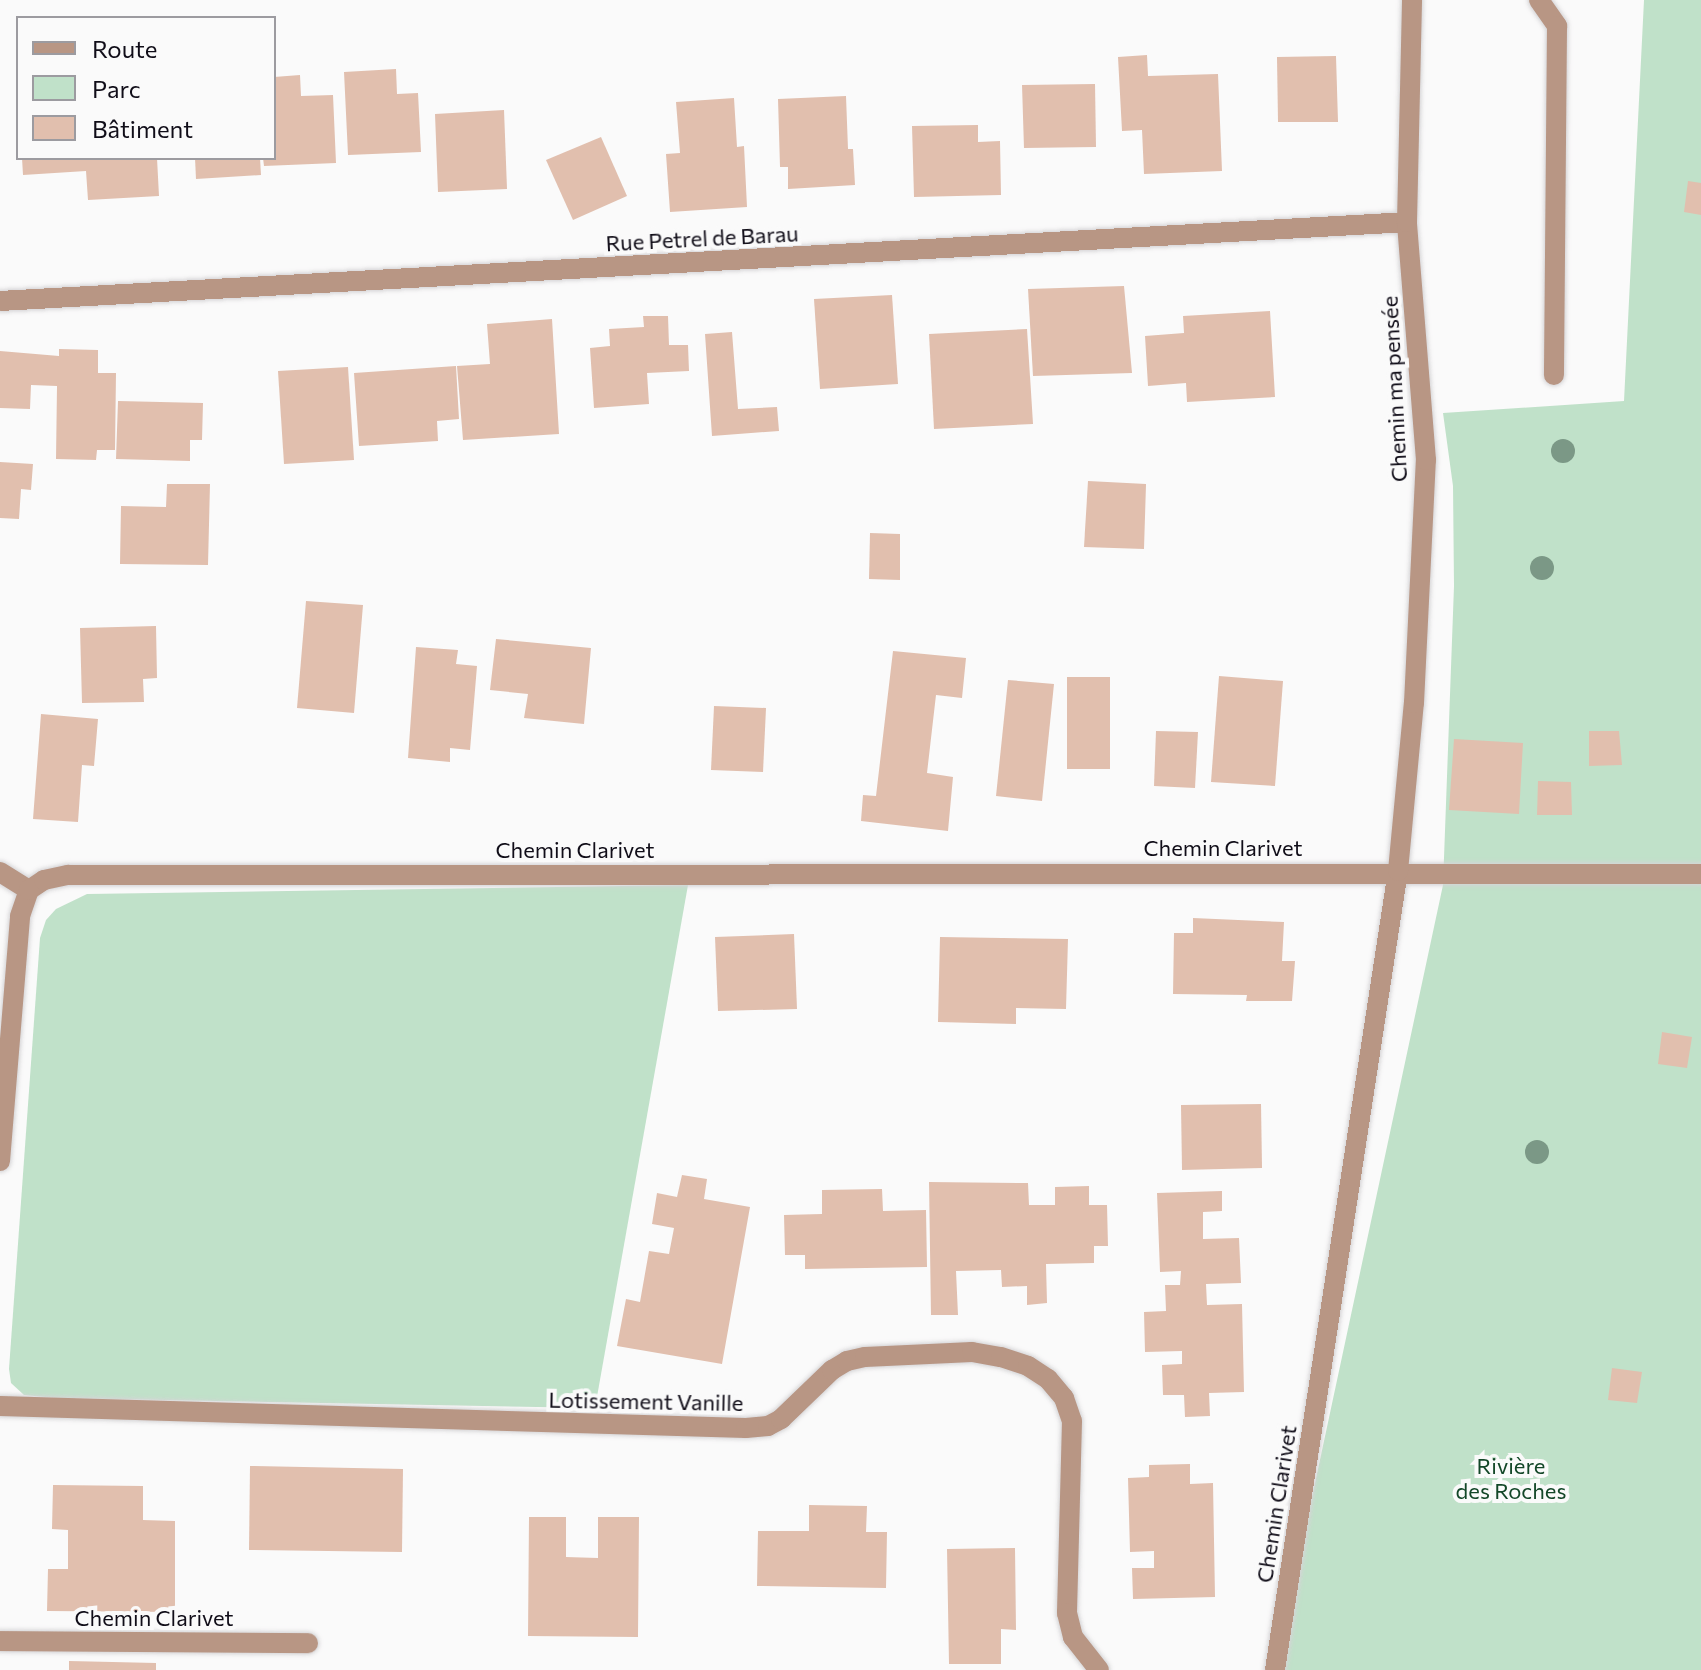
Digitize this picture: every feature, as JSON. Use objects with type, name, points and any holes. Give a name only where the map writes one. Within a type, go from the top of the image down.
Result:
[{"type":"street","name":"Chemin ma pensée","points":[[1398,871],[1414,703],[1426,460],[1407,222],[1412,0]]},
{"type":"street","points":[[1539,0],[1557,26],[1554,375]]},
{"type":"street","name":"Rue Petrel de Barau","points":[[0,301],[1407,222]]},
{"type":"street","name":"Chemin Clarivet","points":[[1275,1670],[1398,871]]},
{"type":"street","name":"Chemin Clarivet","points":[[29,890],[44,880],[68,875],[1398,871],[1701,874]]},
{"type":"street","points":[[0,872],[29,890],[20,916],[0,1161]]},
{"type":"street","name":"Lotissement Vanille","points":[[0,1406],[746,1428],[768,1426],[781,1419],[832,1370],[847,1361],[865,1357],[972,1352],[1001,1357],[1028,1366],[1048,1379],[1064,1398],[1072,1421],[1067,1613],[1073,1637],[1099,1670]]},
{"type":"street","name":"Chemin Clarivet","points":[[0,1641],[308,1643]]},
{"type":"green space","name":"Rivière des Roches","points":[[1644,0],[1701,0],[1701,1670],[1275,1670],[1443,885],[1454,586],[1453,486],[1443,413],[1624,401]]},
{"type":"green space","points":[[688,885],[595,1408],[56,1398],[24,1395],[11,1383],[9,1369],[40,938],[46,920],[56,909],[87,894]]},
{"type":"building","points":[[1147,55],[1148,76],[1218,74],[1222,171],[1144,174],[1142,130],[1122,131],[1118,57]]},
{"type":"building","points":[[1336,56],[1338,122],[1278,122],[1277,57]]},
{"type":"building","points":[[396,69],[397,94],[418,93],[421,152],[348,155],[344,72]]},
{"type":"building","points":[[300,75],[301,96],[333,95],[336,163],[264,166],[263,160],[276,160],[276,77]]},
{"type":"building","points":[[1095,84],[1096,147],[1024,148],[1022,85]]},
{"type":"building","points":[[846,96],[848,149],[853,149],[855,185],[788,189],[788,167],[780,167],[778,99]]},
{"type":"building","points":[[734,98],[737,147],[744,146],[747,207],[670,212],[666,154],[680,153],[676,102]]},
{"type":"building","points":[[504,110],[507,189],[438,192],[435,114]]},
{"type":"building","points":[[978,125],[978,142],[1000,141],[1001,195],[914,197],[912,126]]},
{"type":"building","points":[[601,137],[627,196],[573,220],[546,160]]},
{"type":"building","points":[[22,160],[157,160],[159,196],[88,200],[86,171],[23,175]]},
{"type":"building","points":[[195,160],[260,160],[261,175],[196,179]]},
{"type":"building","points":[[1688,181],[1701,183],[1701,215],[1684,212]]},
{"type":"building","points":[[1124,286],[1132,373],[1033,376],[1028,289]]},
{"type":"building","points":[[892,295],[898,384],[820,389],[814,299]]},
{"type":"building","points":[[1270,311],[1275,397],[1187,402],[1186,383],[1148,386],[1145,336],[1184,333],[1183,316]]},
{"type":"building","points":[[643,316],[668,316],[669,345],[688,345],[689,371],[647,373],[649,404],[594,408],[590,348],[610,346],[609,329],[644,327]]},
{"type":"building","points":[[552,319],[559,434],[463,440],[457,366],[490,364],[487,324]]},
{"type":"building","points":[[1027,329],[1033,424],[934,429],[929,334]]},
{"type":"building","points":[[732,332],[738,409],[777,407],[779,431],[712,436],[705,334]]},
{"type":"building","points":[[59,349],[98,350],[98,373],[116,373],[115,450],[97,450],[96,460],[56,459],[57,386],[31,385],[30,409],[0,408],[0,351],[59,356]]},
{"type":"building","points":[[456,366],[459,419],[437,421],[438,441],[359,446],[354,373]]},
{"type":"building","points":[[348,367],[354,460],[284,464],[278,371]]},
{"type":"building","points":[[118,401],[203,403],[202,440],[190,440],[190,461],[116,459]]},
{"type":"building","points":[[0,462],[33,464],[31,490],[21,489],[19,519],[0,518]]},
{"type":"building","points":[[1088,481],[1146,484],[1144,549],[1084,547]]},
{"type":"building","points":[[167,484],[210,484],[208,565],[120,564],[121,506],[166,507]]},
{"type":"building","points":[[870,533],[900,534],[900,580],[869,579]]},
{"type":"building","points":[[306,601],[363,605],[354,713],[297,708]]},
{"type":"building","points":[[156,626],[157,678],[143,679],[144,702],[82,703],[80,628]]},
{"type":"building","points":[[496,639],[591,648],[584,724],[524,718],[528,694],[490,690]]},
{"type":"building","points":[[416,647],[458,650],[456,664],[477,666],[470,750],[450,748],[450,762],[408,758]]},
{"type":"building","points":[[893,651],[966,658],[962,698],[936,695],[927,773],[953,777],[948,831],[861,821],[863,795],[876,796]]},
{"type":"building","points":[[1219,676],[1283,681],[1275,786],[1211,782]]},
{"type":"building","points":[[1067,677],[1110,677],[1110,769],[1067,769]]},
{"type":"building","points":[[1008,680],[1054,684],[1042,801],[996,796]]},
{"type":"building","points":[[714,706],[766,708],[763,772],[711,770]]},
{"type":"building","points":[[41,714],[98,719],[94,766],[82,765],[78,822],[33,819]]},
{"type":"building","points":[[1156,731],[1198,732],[1195,788],[1154,786]]},
{"type":"building","points":[[1589,731],[1619,731],[1622,765],[1589,766]]},
{"type":"building","points":[[1454,739],[1523,743],[1519,814],[1449,810]]},
{"type":"building","points":[[1538,781],[1571,782],[1572,815],[1537,815]]},
{"type":"building","points":[[1193,918],[1284,922],[1282,961],[1295,961],[1292,1001],[1246,1001],[1247,995],[1173,994],[1174,933],[1193,933]]},
{"type":"building","points":[[794,934],[797,1009],[718,1011],[715,937]]},
{"type":"building","points":[[940,937],[1068,939],[1066,1009],[1016,1008],[1016,1024],[938,1022]]},
{"type":"building","points":[[1662,1032],[1692,1037],[1687,1068],[1658,1064]]},
{"type":"building","points":[[1261,1104],[1262,1168],[1182,1170],[1181,1105]]},
{"type":"building","points":[[682,1175],[707,1179],[704,1199],[750,1207],[722,1364],[617,1346],[626,1299],[640,1302],[649,1251],[669,1254],[674,1228],[652,1224],[657,1193],[677,1197]]},
{"type":"building","points":[[929,1182],[1028,1183],[1029,1205],[1055,1205],[1055,1187],[1089,1186],[1089,1205],[1107,1205],[1108,1246],[1094,1246],[1094,1263],[1046,1264],[1047,1303],[1027,1305],[1027,1286],[1002,1287],[1001,1270],[956,1271],[958,1315],[931,1315]]},
{"type":"building","points":[[882,1189],[883,1211],[926,1210],[927,1267],[805,1269],[805,1255],[785,1255],[784,1215],[822,1214],[822,1190]]},
{"type":"building","points":[[1222,1191],[1222,1211],[1203,1212],[1203,1239],[1239,1238],[1241,1283],[1206,1284],[1207,1305],[1242,1304],[1244,1392],[1209,1393],[1210,1416],[1185,1417],[1184,1395],[1163,1395],[1162,1365],[1182,1364],[1182,1351],[1145,1352],[1144,1312],[1166,1311],[1165,1285],[1180,1285],[1181,1271],[1160,1272],[1157,1193]]},
{"type":"building","points":[[1612,1368],[1642,1372],[1637,1403],[1608,1400]]},
{"type":"building","points":[[1190,1464],[1190,1484],[1213,1483],[1215,1597],[1133,1599],[1132,1568],[1154,1568],[1154,1551],[1130,1552],[1128,1478],[1149,1477],[1149,1465]]},
{"type":"building","points":[[250,1466],[403,1469],[402,1552],[249,1550]]},
{"type":"building","points":[[53,1485],[143,1486],[143,1520],[175,1521],[175,1612],[47,1611],[48,1569],[68,1569],[68,1530],[52,1529]]},
{"type":"building","points":[[809,1505],[867,1506],[866,1532],[887,1532],[886,1588],[757,1586],[758,1531],[809,1531]]},
{"type":"building","points":[[529,1517],[566,1517],[566,1557],[598,1558],[598,1517],[639,1517],[638,1637],[528,1636]]},
{"type":"building","points":[[1015,1548],[1016,1630],[1001,1629],[1001,1664],[949,1664],[947,1549]]},
{"type":"building","points":[[69,1661],[156,1663],[156,1670],[69,1670]]}]
